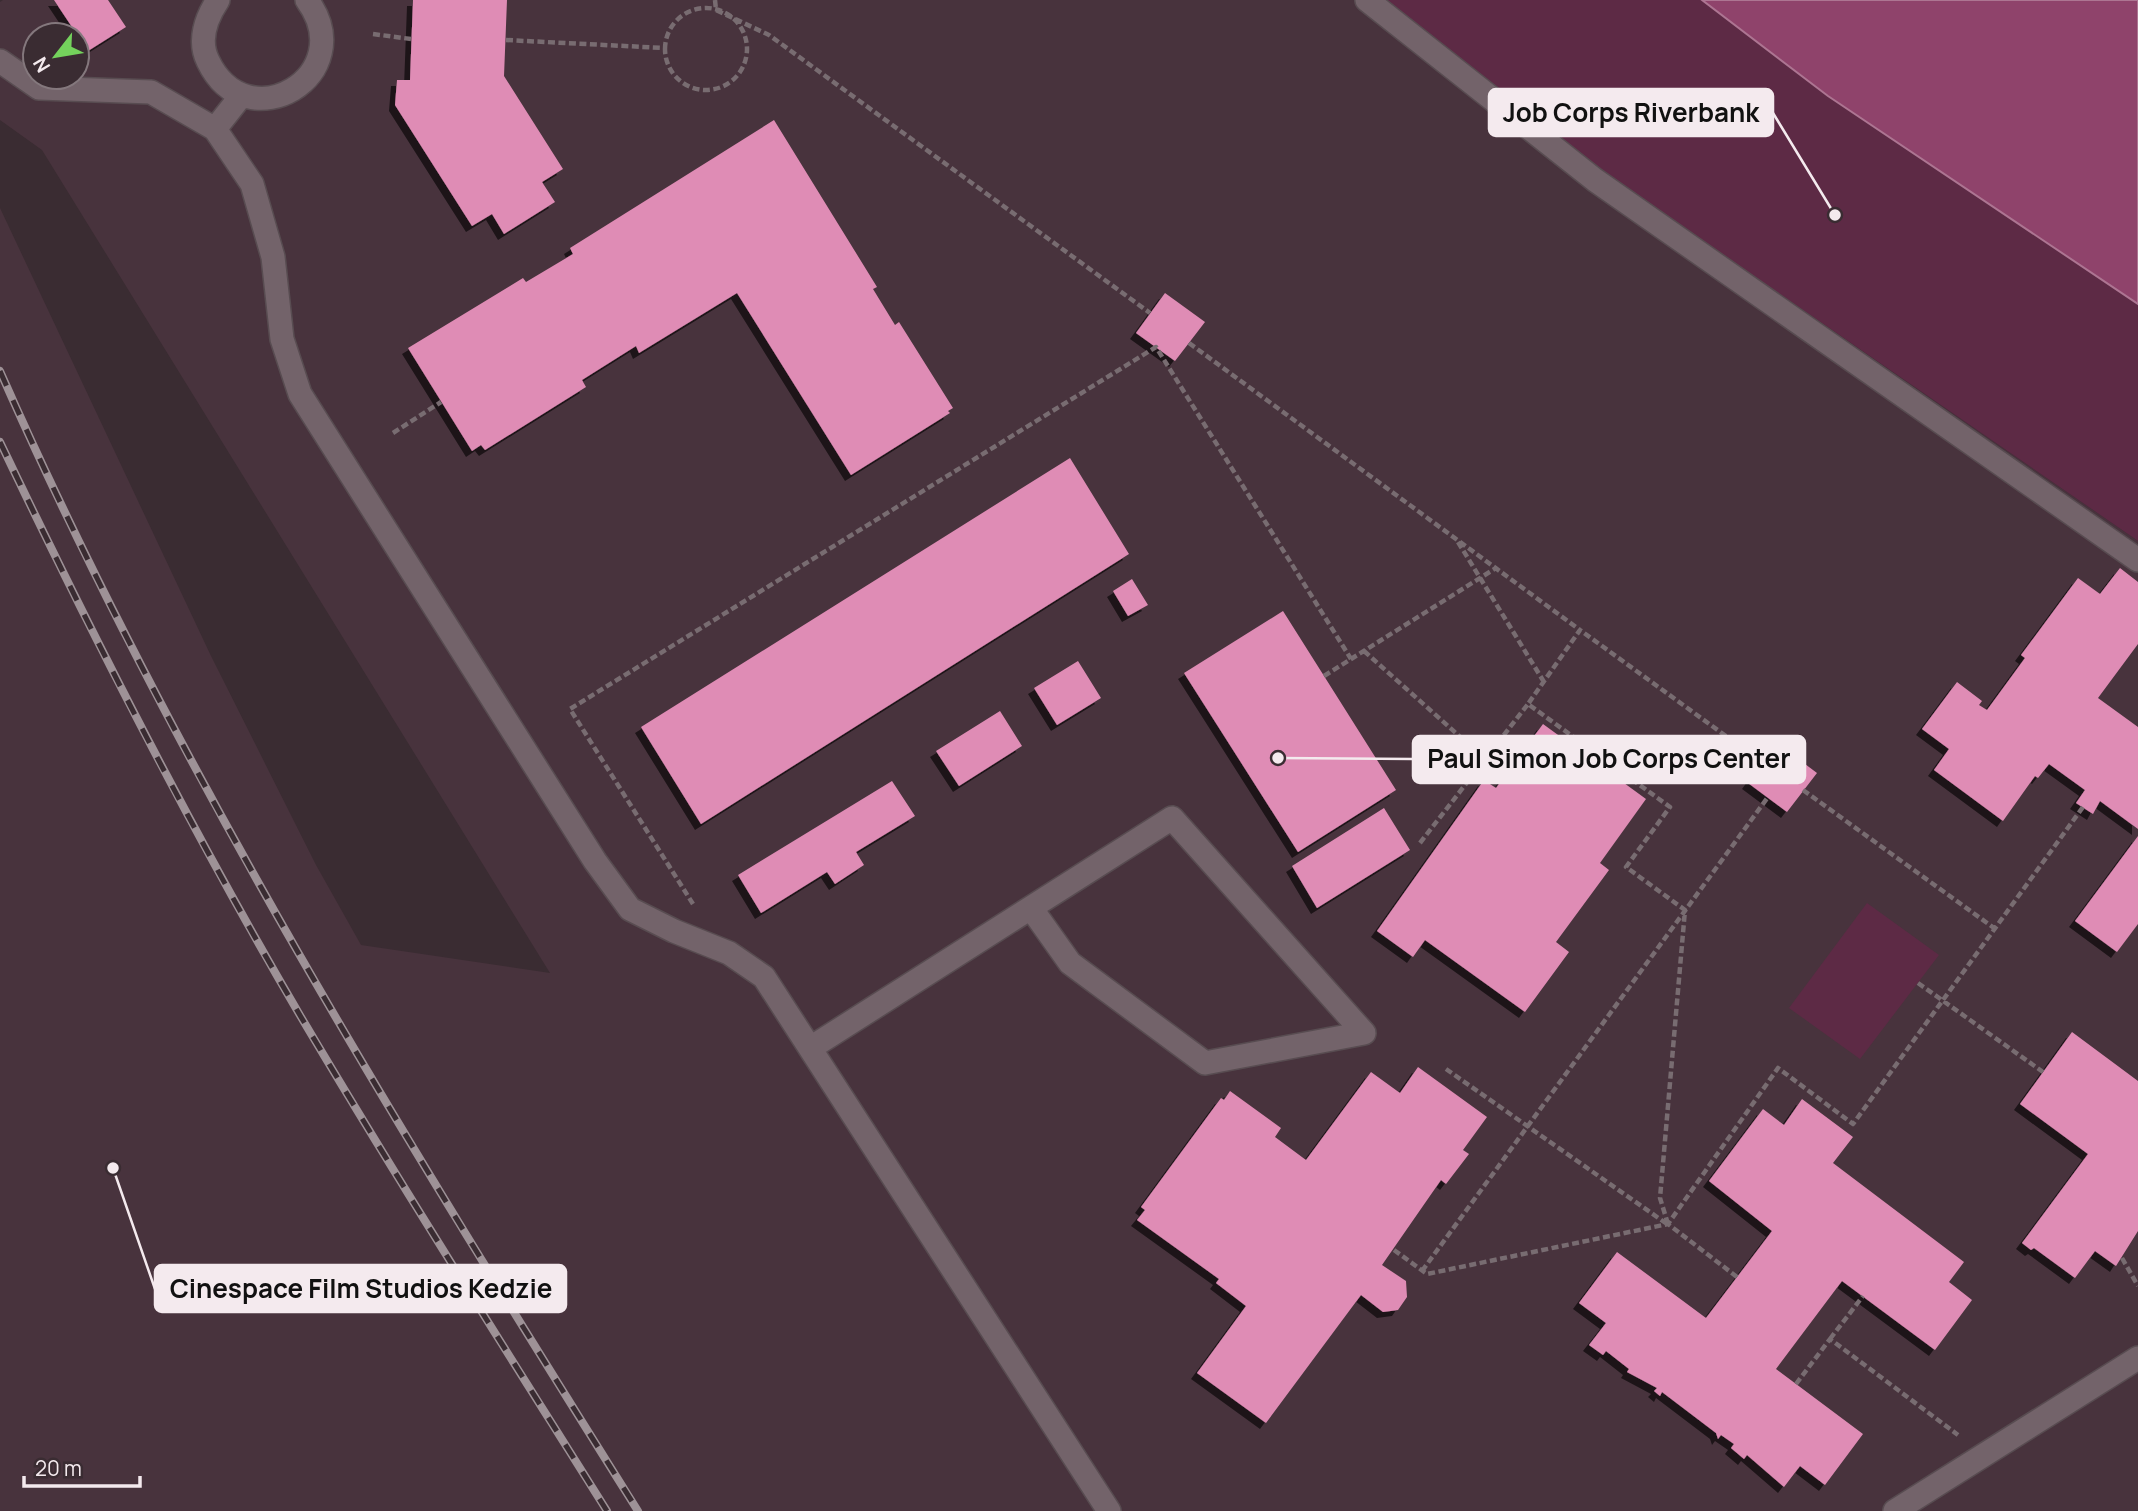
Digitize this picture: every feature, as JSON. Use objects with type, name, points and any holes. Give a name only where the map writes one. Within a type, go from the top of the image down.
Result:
[{"type":"lane","points":[[218,0],[208,18],[203,37],[205,56],[214,73],[242,96],[263,99],[283,96],[300,86],[314,71],[321,52],[322,32],[316,13],[307,0]]},
{"type":"lane","points":[[1367,0],[1595,180],[2138,560]]},
{"type":"lane","points":[[0,61],[39,88],[151,92],[215,129],[253,184],[273,257],[282,339],[305,402],[595,861],[631,909],[674,932],[722,950],[764,977],[812,1047],[1110,1511]]},
{"type":"lane","points":[[215,129],[242,96]]},
{"type":"lane","points":[[812,1047],[1172,818],[1364,1033],[1205,1063],[1070,963],[1031,908]]},
{"type":"lane","points":[[1895,1511],[2138,1357]]},
{"type":"path","points":[[715,0],[716,10]]},
{"type":"path","points":[[730,16],[746,38],[747,52],[743,66],[724,87],[696,90],[683,84],[673,74],[664,48],[667,36],[681,16],[704,8],[716,10],[730,16],[769,35],[1150,313]]},
{"type":"path","points":[[373,34],[411,39]]},
{"type":"path","points":[[506,40],[664,48]]},
{"type":"path","points":[[1189,343],[1763,763]]},
{"type":"path","points":[[722,950],[570,709],[1156,347],[1351,659]]},
{"type":"path","points":[[393,433],[441,402]]},
{"type":"path","points":[[1455,539],[1544,682]]},
{"type":"path","points":[[1324,676],[1496,568]]},
{"type":"path","points":[[1420,843],[1528,705],[1580,630]]},
{"type":"path","points":[[1364,651],[1485,759]]},
{"type":"path","points":[[1528,705],[1670,807],[1626,867],[1685,910]]},
{"type":"path","points":[[1803,790],[1994,928]]},
{"type":"path","points":[[1422,1271],[1768,797]]},
{"type":"path","points":[[1394,1250],[1427,1274],[1668,1224],[1778,1068],[1853,1124],[2082,807]]},
{"type":"path","points":[[1668,1224],[1661,1198],[1685,910]]},
{"type":"path","points":[[1918,983],[2043,1072]]},
{"type":"path","points":[[1446,1069],[1668,1224],[1737,1277]]},
{"type":"path","points":[[2122,1258],[2138,1286]]},
{"type":"path","points":[[1796,1384],[1863,1296]]},
{"type":"path","points":[[1830,1339],[1984,1455]]},
{"type":"shaded area","points":[[3,0],[1380,0],[1536,126],[2138,541],[2138,1511],[0,1511],[0,208],[211,656],[316,865],[361,945],[550,973],[42,150],[0,120],[0,2]]},
{"type":"shaded area","points":[[1380,0],[1702,0],[1828,96],[2138,304],[2138,541],[1536,126]]},
{"type":"shaded area","points":[[1702,0],[2138,0],[2138,304],[1828,96]]},
{"type":"shaded area","points":[[1867,903],[1939,955],[1860,1059],[1789,1008]]},
{"type":"building","points":[[54,0],[108,0],[126,27],[91,49],[91,21],[68,21]]},
{"type":"building","points":[[413,0],[507,0],[504,76],[563,169],[542,182],[555,202],[504,234],[492,214],[472,226],[395,105],[397,80],[410,80]]},
{"type":"building","points":[[774,120],[877,287],[873,289],[895,325],[899,322],[953,408],[948,411],[950,413],[851,475],[737,293],[639,353],[636,346],[582,380],[586,387],[485,450],[481,445],[472,451],[408,348],[523,278],[526,282],[573,254],[570,248]]},
{"type":"building","points":[[1165,293],[1205,322],[1175,361],[1136,333]]},
{"type":"building","points":[[1070,458],[1129,554],[701,824],[641,727]]},
{"type":"building","points":[[2120,568],[2138,582],[2138,644],[2098,698],[2138,727],[2138,829],[2100,801],[2093,814],[2076,803],[2085,790],[2049,764],[2038,778],[2035,776],[2003,821],[1934,770],[1949,749],[1922,729],[1957,682],[1982,701],[1979,705],[1987,710],[2025,658],[2021,655],[2078,578],[2100,594]]},
{"type":"building","points":[[1132,579],[1148,605],[1128,616],[1113,591]]},
{"type":"building","points":[[1283,611],[1396,790],[1298,852],[1184,673]]},
{"type":"building","points":[[1078,661],[1101,698],[1057,725],[1034,688]]},
{"type":"building","points":[[1000,711],[1022,746],[959,786],[936,751]]},
{"type":"building","points":[[1543,724],[1646,799],[1600,863],[1609,870],[1556,942],[1569,952],[1525,1012],[1425,940],[1413,957],[1377,931],[1484,780],[1496,788]]},
{"type":"building","points":[[1777,743],[1817,773],[1787,812],[1748,783]]},
{"type":"building","points":[[892,781],[915,816],[856,852],[864,865],[835,884],[827,872],[761,913],[738,875]]},
{"type":"building","points":[[1384,808],[1410,850],[1317,908],[1292,866]]},
{"type":"building","points":[[2138,836],[2138,924],[2117,952],[2075,921]]},
{"type":"building","points":[[2072,1032],[2138,1081],[2138,1231],[2116,1266],[2095,1251],[2075,1278],[2034,1248],[2031,1250],[2022,1243],[2088,1154],[2020,1104]]},
{"type":"building","points":[[1418,1067],[1487,1117],[1463,1150],[1469,1154],[1446,1184],[1441,1180],[1382,1265],[1406,1281],[1407,1297],[1398,1310],[1383,1312],[1361,1295],[1266,1423],[1197,1373],[1246,1306],[1216,1283],[1219,1279],[1137,1220],[1145,1210],[1141,1207],[1221,1098],[1224,1100],[1230,1091],[1281,1128],[1275,1137],[1306,1160],[1371,1072],[1400,1093]]},
{"type":"building","points":[[1802,1099],[1853,1137],[1833,1163],[1964,1262],[1949,1282],[1972,1300],[1935,1350],[1842,1281],[1776,1369],[1863,1434],[1825,1485],[1800,1466],[1784,1487],[1747,1455],[1744,1459],[1731,1448],[1734,1444],[1721,1435],[1718,1439],[1716,1433],[1662,1392],[1660,1396],[1654,1391],[1657,1388],[1627,1372],[1629,1369],[1606,1351],[1603,1355],[1589,1345],[1606,1323],[1579,1303],[1617,1252],[1706,1318],[1772,1231],[1709,1181],[1763,1109],[1784,1125]]},
{"type":"railway","points":[[0,371],[68,520],[141,666],[218,810],[381,1093],[638,1511]]},
{"type":"railway","points":[[0,442],[144,732],[260,947],[376,1142],[607,1511]]},
{"type":"place","name":"Job Corps Riverbank","points":[[1835,215]]},
{"type":"place","name":"Paul Simon Job Corps Center","points":[[1278,758]]},
{"type":"place","name":"Cinespace Film Studios Kedzie","points":[[113,1168]]}]
